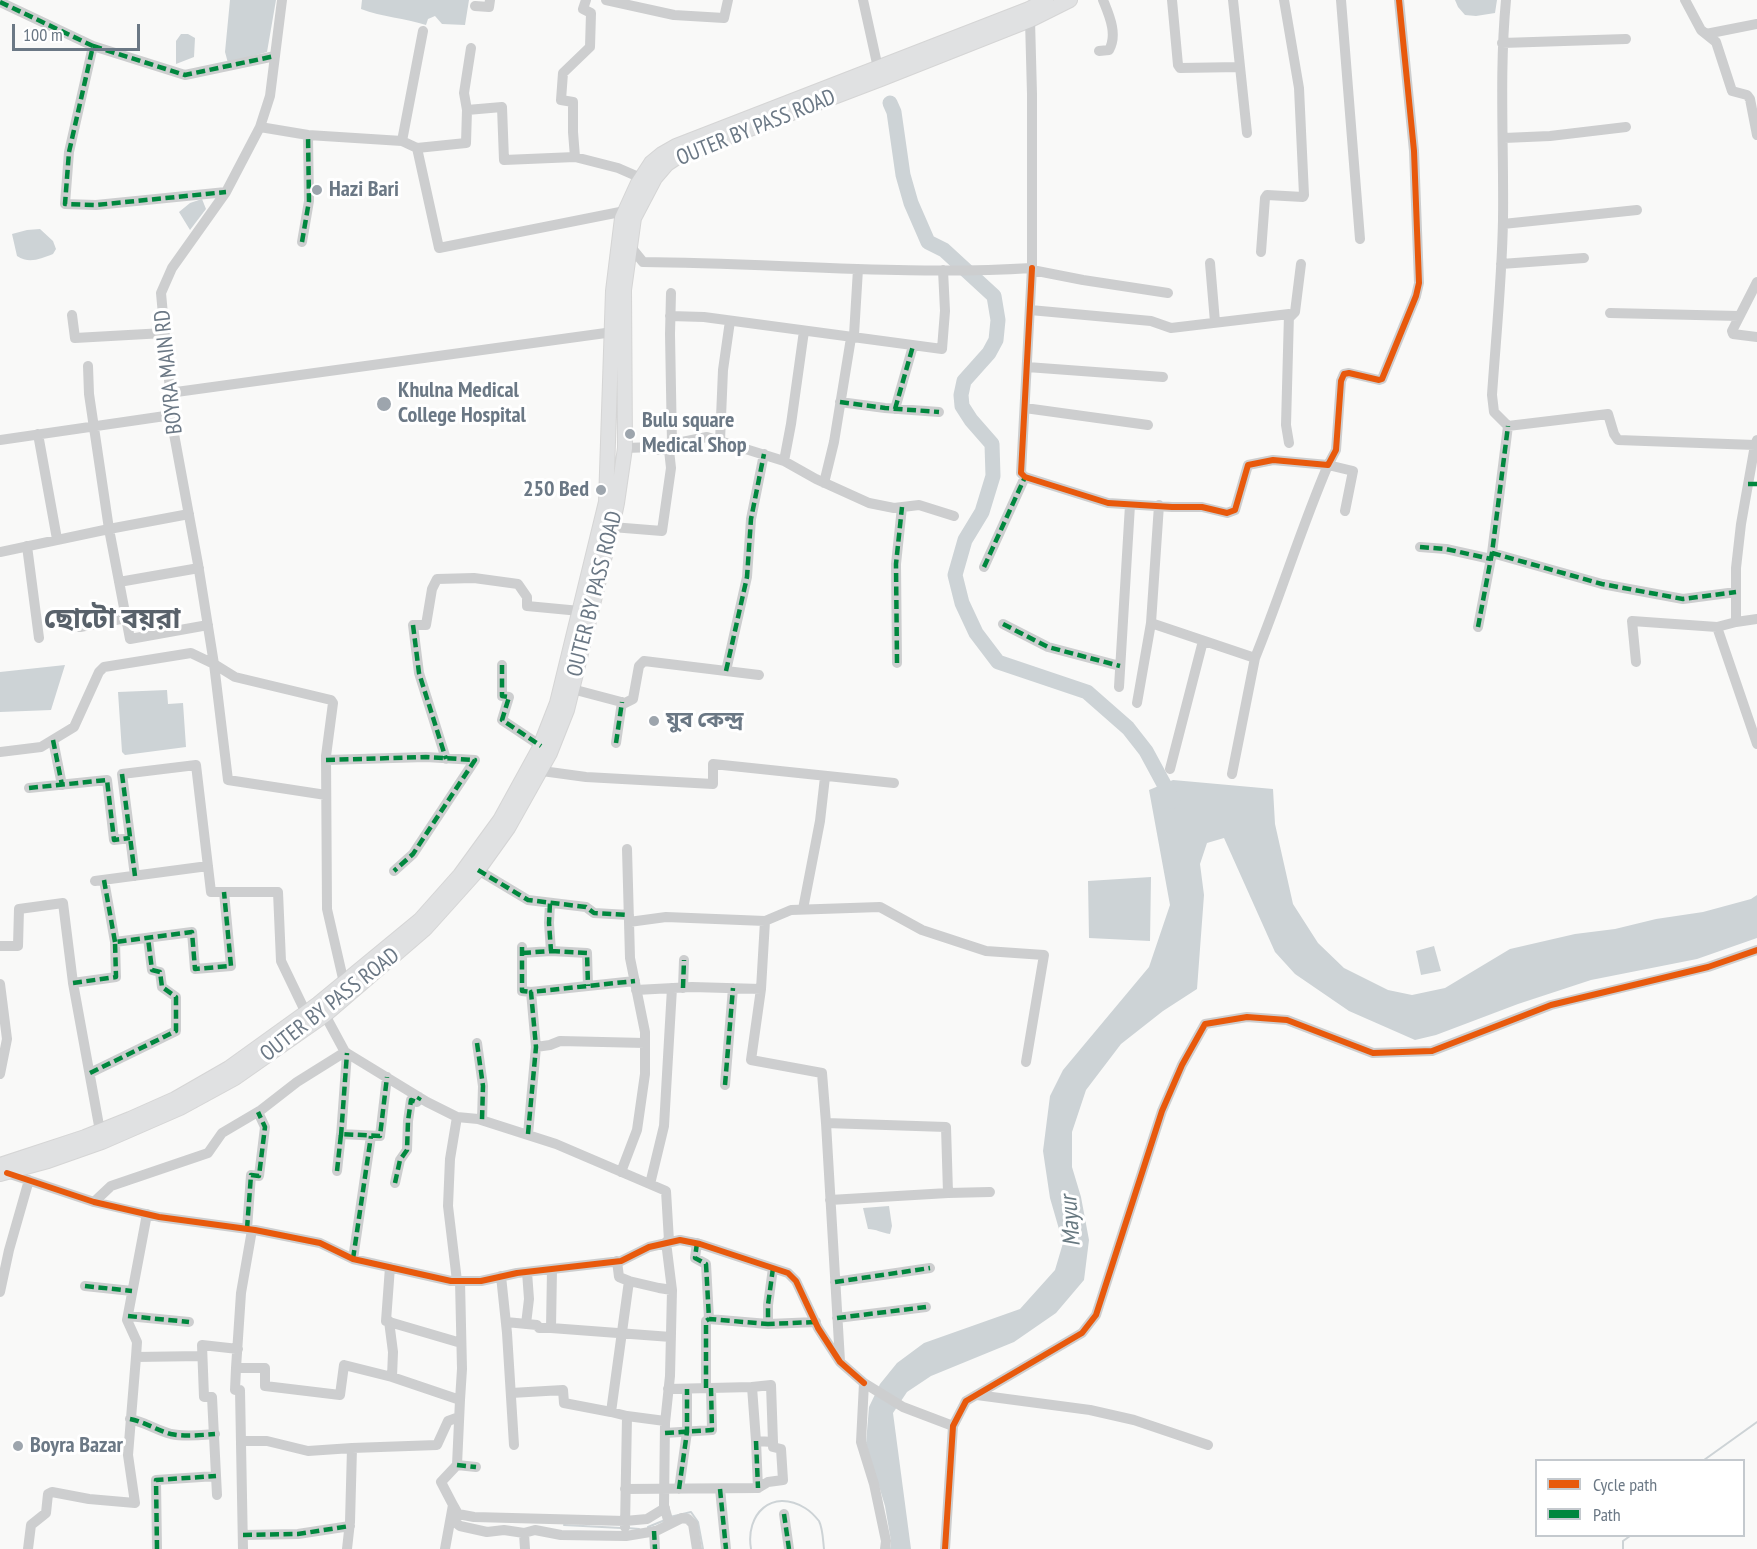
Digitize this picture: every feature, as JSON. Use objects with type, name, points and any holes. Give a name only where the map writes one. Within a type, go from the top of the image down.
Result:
[{"type":"main road","name":"OUTER BY PASS ROAD","points":[[2,1171],[175,1099],[229,1068],[306,1013],[420,920],[460,875],[500,820],[541,746],[557,703],[606,502],[613,291],[622,218],[641,178],[651,163],[676,146],[1029,9],[1046,0]]},
{"type":"main road","name":"OUTER BY PASS ROAD","points":[[2,1171],[48,1161],[102,1142],[180,1108],[235,1078],[324,1015],[425,929],[478,870],[508,828],[542,771],[567,710],[612,526],[624,448],[624,290],[634,218],[647,192],[667,164],[679,156],[1030,20],[1070,0]]},
{"type":"street","name":"BOYRA MAIN RD","points":[[282,0],[270,96],[260,127],[226,192],[172,268],[161,292],[171,415],[208,625],[228,780],[326,795]]},
{"type":"street","points":[[475,6],[489,7],[490,0]]},
{"type":"street","points":[[575,157],[573,102],[561,100],[563,73],[590,47],[591,14],[583,9],[585,0]]},
{"type":"street","points":[[606,0],[674,15],[724,18],[728,0]]},
{"type":"street","points":[[863,0],[878,68]]},
{"type":"street","points":[[1099,51],[1109,50],[1112,45],[1111,20],[1103,0]]},
{"type":"street","points":[[1172,0],[1180,68],[1240,67]]},
{"type":"street","points":[[1233,0],[1247,133]]},
{"type":"street","points":[[1261,252],[1267,195],[1303,197],[1304,195],[1299,88],[1284,0]]},
{"type":"street","points":[[1341,0],[1360,239]]},
{"type":"street","points":[[1232,774],[1255,658],[1277,604],[1316,492],[1336,450],[1341,381],[1344,374],[1382,379],[1416,296],[1419,283],[1414,151],[1399,0]]},
{"type":"street","points":[[1506,0],[1502,43],[1503,224],[1492,394],[1494,412],[1508,426]]},
{"type":"street","points":[[1685,0],[1701,30],[1716,42],[1732,91],[1747,95],[1750,99],[1757,135]]},
{"type":"street","points":[[0,2],[93,46],[185,75],[275,56]]},
{"type":"street","points":[[1030,20],[1032,269],[1021,473],[1025,477],[1108,503],[1202,507],[1232,513],[1235,510],[1248,465],[1273,460],[1328,465],[1353,471],[1345,511]]},
{"type":"street","points":[[1706,34],[1757,24]]},
{"type":"street","points":[[402,141],[423,31]]},
{"type":"street","points":[[1502,43],[1626,39]]},
{"type":"street","points":[[93,46],[69,152],[65,204],[96,206],[226,192]]},
{"type":"street","points":[[260,127],[308,135],[402,141],[417,148],[466,143],[467,110],[464,93],[471,48]]},
{"type":"street","points":[[467,110],[502,107],[504,160],[575,157],[618,168],[641,178]]},
{"type":"street","points":[[1504,138],[1550,136],[1626,127]]},
{"type":"street","points":[[302,242],[309,201],[308,135]]},
{"type":"street","points":[[417,148],[439,248],[625,211]]},
{"type":"street","points":[[1503,224],[1637,210]]},
{"type":"street","points":[[630,246],[643,262],[858,269],[982,271],[1032,269],[1083,280],[1168,292]]},
{"type":"street","points":[[1501,264],[1584,258]]},
{"type":"street","points":[[1210,263],[1215,322]]},
{"type":"street","points":[[1288,443],[1286,425],[1290,317],[1295,312],[1301,264]]},
{"type":"street","points":[[824,483],[851,338],[854,335],[858,269]]},
{"type":"street","points":[[670,316],[704,317],[942,349],[945,311],[943,270]]},
{"type":"street","points":[[1757,282],[1738,316],[1732,333],[1757,337]]},
{"type":"street","points":[[612,526],[662,531],[671,468],[671,294]]},
{"type":"street","points":[[1030,310],[1151,321],[1171,328],[1289,314],[1290,317]]},
{"type":"street","points":[[1610,313],[1738,316]]},
{"type":"street","points":[[72,315],[75,338],[164,333]]},
{"type":"street","points":[[720,441],[723,370],[730,321]]},
{"type":"street","points":[[784,460],[804,331]]},
{"type":"street","points":[[169,393],[613,332]]},
{"type":"street","points":[[896,409],[913,346]]},
{"type":"street","points":[[88,366],[89,394],[109,529],[130,639],[208,625]]},
{"type":"street","points":[[1027,367],[1163,377]]},
{"type":"street","points":[[840,402],[939,412]]},
{"type":"street","points":[[1025,408],[1148,424]]},
{"type":"street","points":[[1508,426],[1608,414],[1618,440],[1756,443],[1753,484],[1741,524],[1736,568],[1736,622]]},
{"type":"street","points":[[0,440],[171,415]]},
{"type":"street","points":[[1478,627],[1491,556],[1508,426]]},
{"type":"street","points":[[38,434],[57,539]]},
{"type":"street","points":[[624,448],[656,447],[656,450],[707,437],[784,460],[824,483],[869,502],[894,508],[919,505],[954,516]]},
{"type":"street","points":[[726,671],[747,577],[751,519],[764,454]]},
{"type":"street","points":[[984,567],[1025,477]]},
{"type":"street","points":[[1119,687],[1131,505]]},
{"type":"street","points":[[1137,703],[1151,623],[1159,505]]},
{"type":"street","points":[[897,663],[896,564],[902,507]]},
{"type":"street","points":[[0,552],[189,514]]},
{"type":"street","points":[[27,546],[39,638]]},
{"type":"street","points":[[1420,547],[1491,556],[1602,584],[1683,599],[1736,592]]},
{"type":"street","points":[[119,582],[199,568]]},
{"type":"street","points":[[447,759],[419,673],[413,625],[426,625],[432,589],[437,579],[474,578],[518,584],[527,597],[527,606],[580,611]]},
{"type":"street","points":[[80,627],[126,618]]},
{"type":"street","points":[[1636,662],[1632,621],[1717,627],[1757,619]]},
{"type":"street","points":[[1151,623],[1255,658]]},
{"type":"street","points":[[1003,624],[1048,647],[1120,666]]},
{"type":"street","points":[[1717,627],[1757,744]]},
{"type":"street","points":[[1170,769],[1203,641]]},
{"type":"street","points":[[0,752],[41,747],[74,727],[99,672],[104,668],[191,653],[235,677],[281,686],[333,701],[326,760],[327,909],[344,983]]},
{"type":"street","points":[[572,689],[625,703],[633,699],[639,666],[644,661],[759,675]]},
{"type":"street","points":[[502,665],[502,696],[509,697],[502,720],[541,746]]},
{"type":"street","points":[[616,743],[622,702]]},
{"type":"street","points":[[52,740],[62,785]]},
{"type":"street","points":[[326,760],[475,760],[413,854],[394,871]]},
{"type":"street","points":[[542,771],[586,777],[713,784],[713,764],[894,783]]},
{"type":"street","points":[[135,876],[122,774],[196,765],[212,892],[278,892],[281,961],[306,1013]]},
{"type":"street","points":[[803,909],[820,821],[825,777]]},
{"type":"street","points":[[29,788],[107,780],[114,840],[130,838]]},
{"type":"street","points":[[621,1172],[637,1130],[645,1074],[645,1032],[630,958],[627,849]]},
{"type":"street","points":[[73,983],[116,976],[115,942],[100,880],[208,866]]},
{"type":"street","points":[[478,870],[528,900],[586,907],[594,913],[629,919],[666,917],[765,921],[791,910],[880,907],[922,930],[986,951],[1044,955],[1026,1062]]},
{"type":"street","points":[[115,942],[192,932],[195,969],[231,966],[224,892]]},
{"type":"street","points":[[0,946],[18,946],[19,909],[63,903],[73,983],[100,1131]]},
{"type":"street","points":[[550,903],[551,951]]},
{"type":"street","points":[[765,921],[761,989],[751,1060],[822,1073],[840,1362]]},
{"type":"street","points":[[90,1072],[176,1031],[176,997],[162,987],[160,972],[152,970],[148,938]]},
{"type":"street","points":[[588,986],[587,953],[522,950],[522,991],[588,986],[761,989]]},
{"type":"street","points":[[945,1549],[952,1426],[966,1401],[1082,1333],[1096,1315],[1162,1111],[1182,1065],[1205,1024],[1247,1017],[1287,1020],[1373,1053],[1432,1051],[1551,1005],[1708,967],[1757,950]]},
{"type":"street","points":[[650,1184],[664,1126],[678,988],[684,960]]},
{"type":"street","points":[[0,984],[7,1040],[0,1074]]},
{"type":"street","points":[[725,1085],[733,988]]},
{"type":"street","points":[[528,1134],[536,1047],[531,992]]},
{"type":"street","points":[[324,1015],[346,1052],[457,1117],[482,1120],[556,1143],[666,1191],[672,1290],[664,1490],[665,1510],[669,1523]]},
{"type":"street","points":[[536,1047],[560,1041],[645,1043]]},
{"type":"street","points":[[477,1043],[483,1086],[482,1120]]},
{"type":"street","points":[[93,1202],[111,1186],[208,1153],[222,1133],[258,1112],[297,1082],[346,1052]]},
{"type":"street","points":[[337,1171],[346,1052]]},
{"type":"street","points":[[340,1136],[341,1134],[380,1136],[387,1077]]},
{"type":"street","points":[[395,1184],[400,1160],[407,1150],[411,1100],[417,1102],[420,1097]]},
{"type":"street","points":[[243,1549],[240,1390],[235,1390],[241,1293],[249,1230],[251,1175],[259,1176],[265,1127],[258,1112]]},
{"type":"street","points":[[457,1117],[450,1159],[448,1206],[458,1281],[462,1343],[460,1400],[457,1465],[441,1482],[453,1505],[458,1514],[474,1517],[625,1522],[647,1518],[665,1510]]},
{"type":"street","points":[[826,1123],[946,1127],[948,1192]]},
{"type":"street","points":[[354,1258],[371,1136]]},
{"type":"street","points":[[2,1171],[93,1202],[147,1214],[320,1243],[354,1258],[458,1281],[481,1281],[527,1272],[617,1261],[668,1241],[680,1240],[697,1243],[788,1273],[796,1281],[816,1322],[840,1362],[869,1385],[903,1407],[952,1426]]},
{"type":"street","points":[[0,1292],[9,1250],[29,1180]]},
{"type":"street","points":[[830,1200],[948,1192],[990,1192]]},
{"type":"street","points":[[28,1549],[31,1525],[46,1513],[48,1494],[52,1492],[89,1499],[135,1503],[128,1455],[137,1342],[127,1320],[147,1214]]},
{"type":"street","points":[[665,1433],[712,1430],[706,1321],[709,1319],[706,1264],[695,1258],[697,1243]]},
{"type":"street","points":[[617,1261],[620,1277],[672,1290]]},
{"type":"street","points":[[390,1267],[386,1321],[462,1343]]},
{"type":"street","points":[[768,1324],[772,1268]]},
{"type":"street","points":[[835,1282],[930,1268]]},
{"type":"street","points":[[551,1329],[552,1269]]},
{"type":"street","points":[[526,1324],[529,1299],[527,1272]]},
{"type":"street","points":[[501,1276],[514,1445]]},
{"type":"street","points":[[611,1412],[629,1281]]},
{"type":"street","points":[[85,1286],[132,1291]]},
{"type":"street","points":[[837,1318],[926,1307]]},
{"type":"street","points":[[128,1316],[189,1322]]},
{"type":"street","points":[[709,1319],[768,1324],[816,1322]]},
{"type":"street","points":[[389,1321],[393,1352],[392,1377]]},
{"type":"street","points":[[506,1322],[537,1324],[539,1328],[671,1337]]},
{"type":"street","points":[[217,1495],[212,1397],[204,1397],[202,1345],[238,1349]]},
{"type":"street","points":[[136,1357],[202,1356]]},
{"type":"street","points":[[237,1368],[266,1368],[265,1386],[340,1395],[344,1365],[392,1377],[460,1400]]},
{"type":"street","points":[[625,1489],[758,1488],[768,1482],[783,1480],[781,1449],[773,1448],[772,1442],[771,1385],[668,1389]]},
{"type":"street","points":[[869,1385],[861,1442],[874,1484],[886,1540],[885,1549]]},
{"type":"street","points":[[752,1387],[758,1488]]},
{"type":"street","points":[[679,1489],[687,1432],[687,1389]]},
{"type":"street","points":[[511,1393],[563,1390],[564,1402],[627,1416],[665,1421]]},
{"type":"street","points":[[976,1395],[1090,1410],[1134,1420],[1208,1445]]},
{"type":"street","points":[[626,1536],[627,1416]]},
{"type":"street","points":[[241,1441],[267,1441],[308,1451],[437,1445],[448,1421],[459,1418]]},
{"type":"street","points":[[130,1419],[144,1422],[172,1434],[191,1436],[215,1434]]},
{"type":"street","points":[[756,1441],[772,1442]]},
{"type":"street","points":[[348,1549],[352,1448]]},
{"type":"street","points":[[457,1465],[476,1467]]},
{"type":"street","points":[[157,1549],[156,1480],[216,1476]]},
{"type":"street","points":[[720,1489],[726,1549]]},
{"type":"street","points":[[445,1549],[453,1505]]},
{"type":"street","points":[[784,1514],[789,1549]]},
{"type":"street","points":[[451,1519],[460,1526],[487,1532],[504,1530],[524,1533],[535,1530],[561,1534],[626,1536],[654,1531],[682,1518],[688,1519],[693,1524],[697,1549]]},
{"type":"street","points":[[243,1535],[298,1534],[350,1526]]},
{"type":"street","points":[[654,1531],[655,1549]]},
{"type":"street","points":[[524,1533],[525,1549]]},
{"type":"water","points":[[230,0],[276,0],[267,52],[228,63],[225,52]]},
{"type":"water","points":[[362,0],[469,0],[465,25],[442,24],[435,16],[428,19],[426,25],[361,9]]},
{"type":"water","points":[[1455,0],[1497,0],[1495,13],[1465,15]]},
{"type":"water","points":[[181,34],[188,34],[195,38],[194,57],[176,64],[176,41]]},
{"type":"water","points":[[202,199],[206,209],[190,230],[179,212],[190,203]]},
{"type":"water","points":[[40,229],[53,241],[56,249],[53,254],[30,260],[17,256],[12,234]]},
{"type":"water","points":[[65,665],[51,710],[0,712],[0,672]]},
{"type":"water","points":[[167,690],[168,704],[183,703],[186,747],[125,755],[122,752],[118,692]]},
{"type":"water","name":"Mayur","points":[[1173,780],[1273,789],[1275,824],[1293,904],[1318,943],[1344,968],[1388,990],[1412,995],[1445,988],[1510,949],[1575,934],[1615,929],[1656,919],[1703,912],[1751,899],[1757,895],[1757,938],[1697,959],[1591,980],[1436,1035],[1415,1040],[1349,1011],[1295,974],[1275,952],[1224,838],[1207,843],[1200,864],[1204,895],[1197,989],[1163,1011],[1121,1044],[1086,1090],[1072,1132],[1072,1167],[1081,1197],[1089,1240],[1084,1280],[1056,1313],[1014,1342],[931,1376],[907,1392],[893,1413],[911,1549],[890,1549],[891,1541],[885,1506],[866,1443],[869,1407],[880,1384],[897,1363],[924,1343],[1020,1309],[1055,1270],[1063,1243],[1050,1198],[1043,1151],[1050,1096],[1063,1070],[1149,967],[1170,905],[1149,790]]},
{"type":"water","points":[[1151,877],[1150,941],[1089,938],[1088,881]]},
{"type":"water","points":[[1434,946],[1441,971],[1421,975],[1416,951]]},
{"type":"water","points":[[889,1206],[892,1226],[890,1234],[868,1229],[863,1208]]},
{"type":"waterway","points":[[890,103],[894,112],[903,175],[911,203],[928,242],[944,250],[994,296],[998,320],[996,340],[989,353],[964,381],[961,395],[962,406],[992,444],[993,476],[982,512],[965,540],[955,575],[962,603],[976,633],[998,662],[1087,692],[1128,728],[1146,751],[1173,801]]},
{"type":"waterway","points":[[1705,1459],[1757,1422]]},
{"type":"waterway","points":[[751,1549],[750,1536],[757,1515],[763,1508],[782,1501],[805,1508],[819,1521],[824,1549]]},
{"type":"waterway","points":[[670,1517],[691,1512],[698,1522],[703,1549]]},
{"type":"waterway","points":[[648,1527],[665,1520]]},
{"type":"waterway","points":[[564,1525],[621,1528]]},
{"type":"waterway","points":[[627,1528],[639,1529]]},
{"type":"waterway","points":[[1623,1549],[1623,1541],[1629,1537]]},
{"type":"marked path","points":[[0,2],[93,46],[69,152],[65,204],[96,205],[226,192]]},
{"type":"marked path","points":[[93,46],[185,75],[275,56]]},
{"type":"marked path","points":[[302,242],[309,201],[308,135]]},
{"type":"marked path","points":[[895,409],[913,346]]},
{"type":"marked path","points":[[840,402],[939,412]]},
{"type":"marked path","points":[[1478,627],[1492,553],[1508,426]]},
{"type":"marked path","points":[[726,671],[747,577],[751,519],[764,454]]},
{"type":"marked path","points":[[984,567],[1025,477]]},
{"type":"marked path","points":[[1748,484],[1757,484]]},
{"type":"marked path","points":[[897,663],[896,564],[902,507]]},
{"type":"marked path","points":[[1420,547],[1446,549],[1491,559]]},
{"type":"marked path","points":[[1492,553],[1602,584],[1683,599],[1736,592]]},
{"type":"marked path","points":[[1003,624],[1048,647],[1120,666]]},
{"type":"marked path","points":[[413,625],[419,673],[446,759]]},
{"type":"marked path","points":[[502,665],[502,696],[509,697],[502,720],[541,746]]},
{"type":"marked path","points":[[616,743],[622,702]]},
{"type":"marked path","points":[[53,740],[62,785]]},
{"type":"marked path","points":[[326,760],[426,757],[475,760],[413,854],[394,871]]},
{"type":"marked path","points":[[122,774],[135,876]]},
{"type":"marked path","points":[[29,788],[107,780],[114,840],[130,838]]},
{"type":"marked path","points":[[478,870],[528,900],[586,907],[594,913],[629,915]]},
{"type":"marked path","points":[[104,880],[115,942]]},
{"type":"marked path","points":[[73,983],[116,977],[115,942],[192,932],[195,969],[231,966],[224,892]]},
{"type":"marked path","points":[[522,953],[551,951],[550,903]]},
{"type":"marked path","points":[[90,1073],[176,1031],[176,997],[162,987],[160,972],[152,970],[148,938]]},
{"type":"marked path","points":[[522,947],[522,991],[531,992]]},
{"type":"marked path","points":[[551,951],[587,953],[588,986]]},
{"type":"marked path","points":[[683,988],[684,960]]},
{"type":"marked path","points":[[528,1134],[536,1047],[531,992],[635,981]]},
{"type":"marked path","points":[[725,1085],[733,988]]},
{"type":"marked path","points":[[477,1043],[483,1086],[482,1120]]},
{"type":"marked path","points":[[341,1136],[347,1053]]},
{"type":"marked path","points":[[337,1171],[341,1134],[380,1136],[387,1077]]},
{"type":"marked path","points":[[395,1183],[400,1160],[407,1150],[411,1100],[417,1102],[420,1097]]},
{"type":"marked path","points":[[247,1229],[251,1175],[259,1176],[265,1127],[258,1112]]},
{"type":"marked path","points":[[353,1259],[371,1136]]},
{"type":"marked path","points":[[697,1243],[695,1258],[706,1264],[709,1319],[768,1324]]},
{"type":"marked path","points":[[773,1268],[768,1324],[816,1322]]},
{"type":"marked path","points":[[835,1282],[930,1268]]},
{"type":"marked path","points":[[85,1286],[132,1291]]},
{"type":"marked path","points":[[837,1318],[926,1307]]},
{"type":"marked path","points":[[128,1316],[189,1322]]},
{"type":"marked path","points":[[706,1388],[706,1321],[709,1319]]},
{"type":"marked path","points":[[665,1433],[712,1430],[711,1388]]},
{"type":"marked path","points":[[679,1489],[687,1432],[687,1389]]},
{"type":"marked path","points":[[130,1419],[171,1434],[187,1436],[215,1434]]},
{"type":"marked path","points":[[756,1441],[758,1488]]},
{"type":"marked path","points":[[457,1465],[476,1467]]},
{"type":"marked path","points":[[157,1549],[156,1480],[216,1476]]},
{"type":"marked path","points":[[720,1489],[726,1549]]},
{"type":"marked path","points":[[784,1514],[789,1549]]},
{"type":"marked path","points":[[243,1535],[298,1534],[350,1526]]},
{"type":"marked path","points":[[654,1531],[655,1549]]},
{"type":"cycle path","points":[[1032,268],[1021,473],[1025,477],[1108,503],[1202,507],[1227,513],[1235,510],[1248,465],[1273,460],[1328,465],[1336,450],[1341,381],[1344,374],[1382,379],[1416,296],[1419,283],[1414,151],[1399,0]]},
{"type":"cycle path","points":[[945,1549],[953,1426],[966,1401],[1082,1333],[1096,1315],[1162,1111],[1182,1065],[1205,1024],[1247,1017],[1287,1020],[1373,1053],[1432,1051],[1551,1005],[1708,967],[1757,950]]},
{"type":"cycle path","points":[[7,1173],[94,1202],[159,1217],[255,1230],[320,1243],[353,1259],[451,1281],[481,1281],[517,1273],[621,1261],[649,1247],[680,1240],[700,1244],[788,1273],[796,1281],[818,1328],[840,1362],[864,1383]]},
{"type":"place","name":"Hazi Bari","points":[[317,190]]},
{"type":"place","name":"Khulna Medical College Hospital","points":[[384,404]]},
{"type":"place","name":"Bulu square Medical Shop","points":[[630,434]]},
{"type":"place","name":"250 Bed","points":[[601,490]]},
{"type":"place","name":"যুব কেন্দ্র","points":[[654,721]]},
{"type":"place","name":"Boyra Bazar","points":[[18,1446]]},
{"type":"district","name":"ছোটো বয়রা","points":[[112,620]]}]
